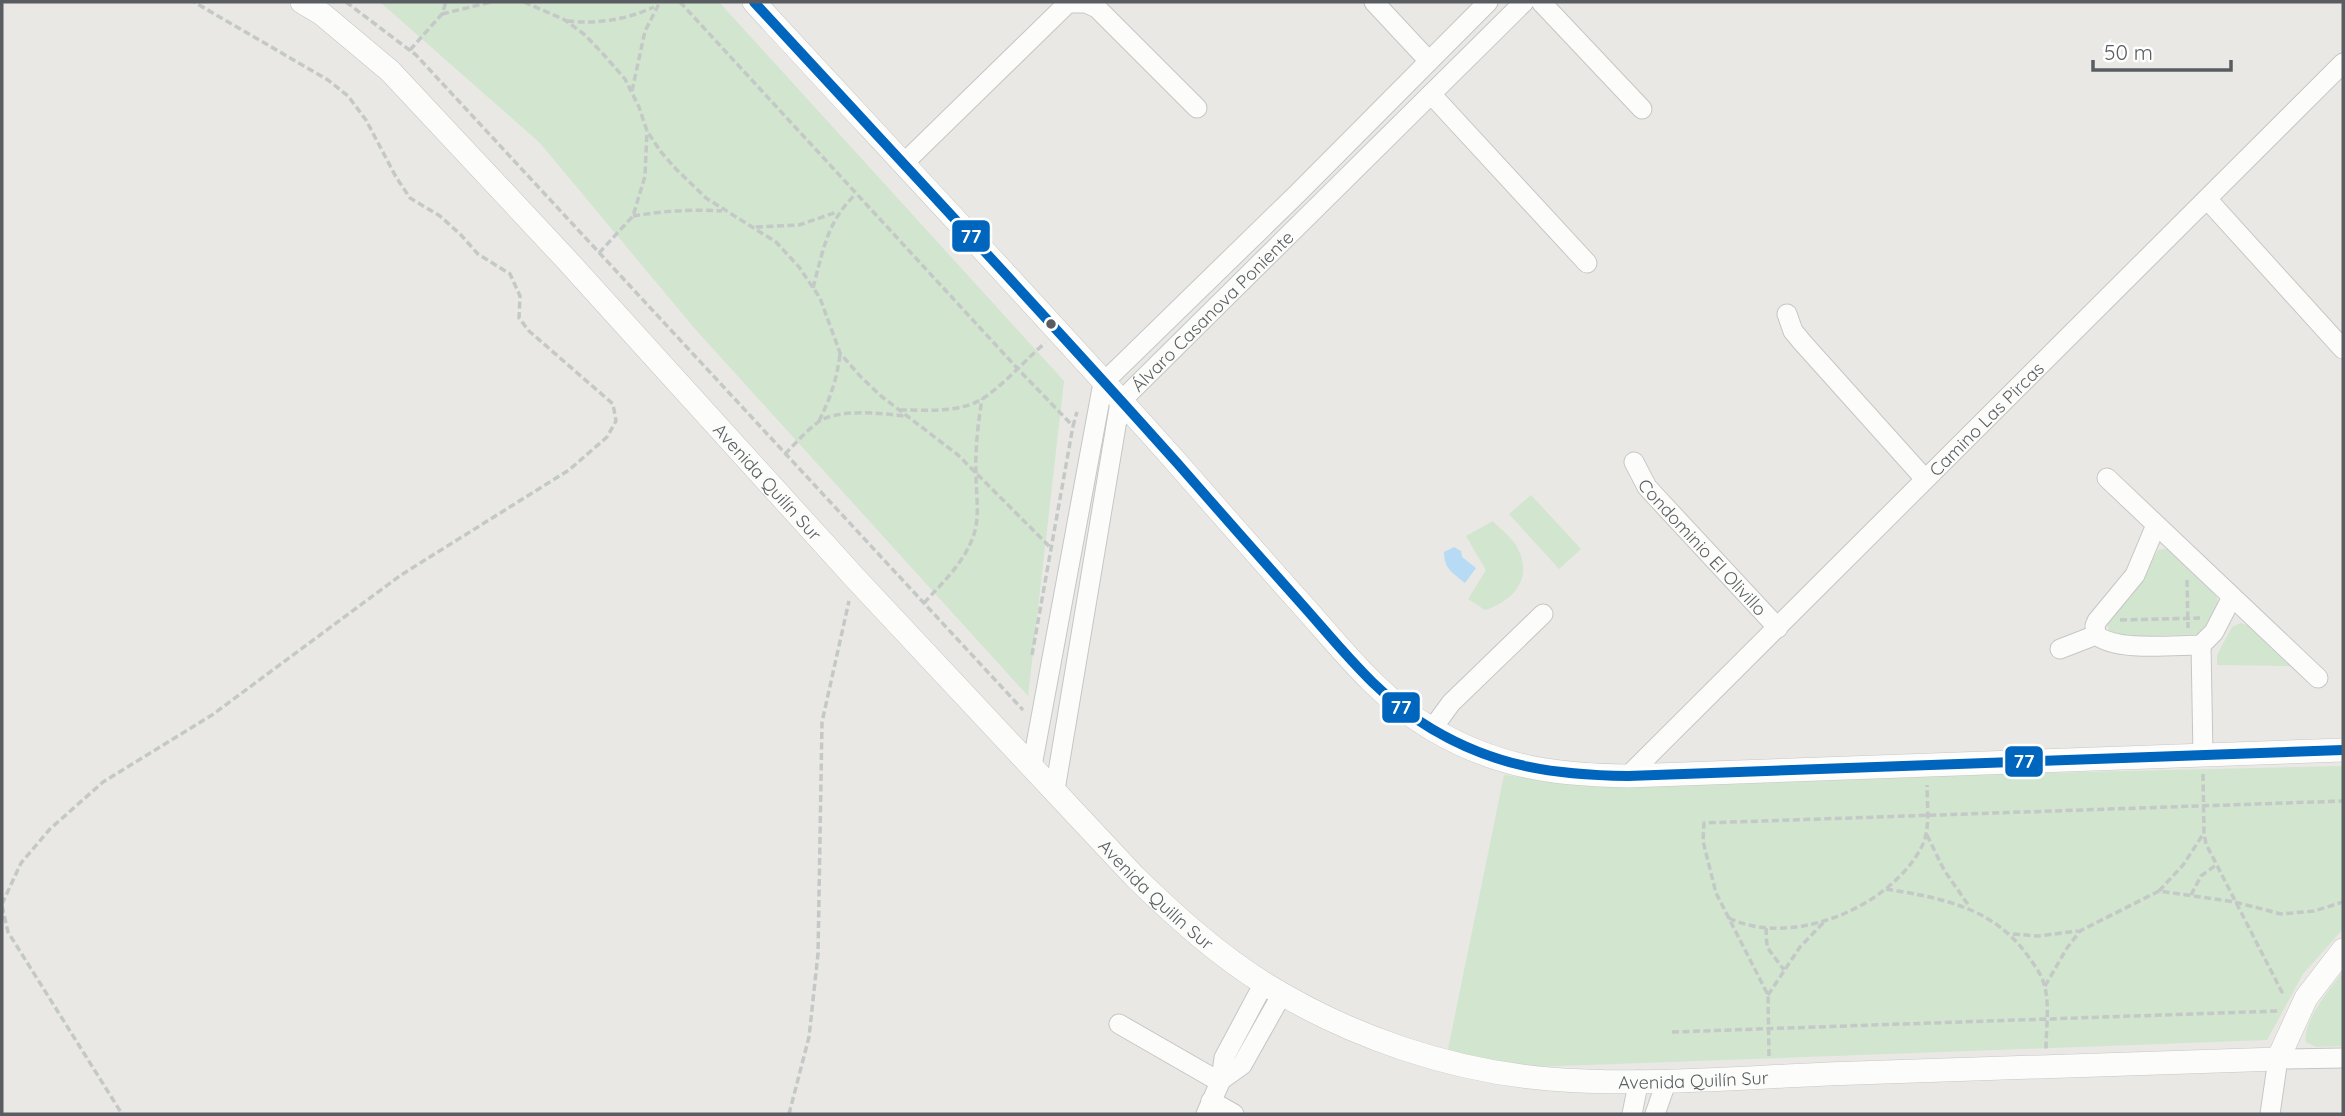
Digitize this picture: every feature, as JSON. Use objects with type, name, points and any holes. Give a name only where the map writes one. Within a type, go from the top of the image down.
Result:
[{"type":"street","name":"Avenida Quilín Sur","points":[[302,2],[340,28],[390,71],[564,257],[856,579],[1135,877],[1175,916],[1220,953],[1273,988],[1353,1029],[1441,1060],[1549,1079],[1667,1080],[2343,1058]]},
{"type":"street","points":[[1374,2],[1429,61]]},
{"type":"street","name":"Álvaro Casanova Poniente","points":[[1032,766],[1103,383],[1488,2]]},
{"type":"street","name":"Álvaro Casanova Poniente","points":[[1055,790],[1121,402],[1524,2]]},
{"type":"street","points":[[1541,2],[1642,109]]},
{"type":"street","points":[[903,164],[1068,3],[1086,3],[1097,8],[1197,108]]},
{"type":"street","points":[[760,4],[1363,672],[1386,695],[1432,729],[1477,751],[1524,768],[1579,775],[1628,776],[2343,750]]},
{"type":"street","name":"Camino Las Pircas","points":[[1628,776],[2343,63]]},
{"type":"street","points":[[1431,94],[1587,263]]},
{"type":"street","points":[[2207,199],[2343,349]]},
{"type":"street","points":[[1787,314],[1793,331],[1802,342],[1925,479]]},
{"type":"street","name":"Condominio El Olivillo","points":[[1634,462],[1647,487],[1778,628]]},
{"type":"street","points":[[2107,478],[2318,678]]},
{"type":"street","points":[[2060,649],[2096,628],[2135,575],[2156,525]]},
{"type":"street","points":[[2096,628],[2101,639],[2121,644],[2195,645],[2214,632],[2232,597]]},
{"type":"street","points":[[1432,729],[1451,703],[1543,614]]},
{"type":"street","points":[[2195,645],[2203,755]]},
{"type":"street","points":[[2270,1114],[2278,1059],[2294,1012],[2343,950]]},
{"type":"street","points":[[1234,1114],[1209,1108],[1220,1081],[1224,1058],[1273,988]]},
{"type":"street","points":[[1119,1024],[1220,1081]]},
{"type":"street","points":[[1632,1114],[1639,1080]]},
{"type":"street","points":[[1655,1114],[1667,1080]]},
{"type":"path","points":[[122,1114],[8,932],[2,905],[21,863],[50,829],[103,782],[212,715],[401,575],[569,470],[607,438],[616,421],[613,404],[529,331],[519,318],[520,296],[510,274],[478,254],[440,216],[410,198],[366,120],[348,96],[328,80],[194,2]]},
{"type":"path","points":[[346,2],[410,51],[1039,728]]},
{"type":"path","points":[[410,51],[442,14],[446,2]]},
{"type":"path","points":[[442,14],[491,2]]},
{"type":"path","points":[[524,2],[565,20],[585,35],[625,79],[647,131],[676,169],[706,198],[776,242],[799,267],[820,298],[840,353],[860,376],[976,472],[1051,548]]},
{"type":"path","points":[[680,2],[1073,426]]},
{"type":"path","points":[[565,20],[588,23],[612,21],[635,15],[658,4]]},
{"type":"path","points":[[632,93],[645,31],[658,4]]},
{"type":"path","points":[[599,253],[633,216],[645,176],[647,131]]},
{"type":"path","points":[[813,288],[838,212],[856,194]]},
{"type":"path","points":[[633,216],[694,209],[724,211]]},
{"type":"path","points":[[754,226],[799,225],[838,212]]},
{"type":"path","points":[[899,410],[936,411],[982,399],[1057,332]]},
{"type":"path","points":[[785,454],[819,421],[834,388],[840,353]]},
{"type":"path","points":[[923,604],[961,561],[974,532],[978,426],[982,399]]},
{"type":"path","points":[[1031,656],[1077,408],[1098,413]]},
{"type":"path","points":[[819,421],[841,415],[872,412],[908,416]]},
{"type":"path","points":[[2187,554],[2188,618],[2195,645]]},
{"type":"path","points":[[789,1114],[809,1037],[818,954],[822,722],[845,613]]},
{"type":"path","points":[[2096,628],[2223,617]]},
{"type":"path","points":[[1021,709],[1024,696]]},
{"type":"path","points":[[1672,1032],[2294,1012],[2216,865],[2204,833],[2203,755]]},
{"type":"path","points":[[1926,765],[1927,834],[1944,870],[1970,908]]},
{"type":"path","points":[[1770,1076],[1768,995],[1716,893],[1703,841],[1704,823],[2343,801]]},
{"type":"path","points":[[2012,934],[2038,936],[2080,931],[2159,891],[2183,865],[2204,833]]},
{"type":"path","points":[[1768,995],[1812,933],[1824,922],[1886,889],[1913,861],[1927,834]]},
{"type":"path","points":[[2190,895],[2201,876],[2216,865]]},
{"type":"path","points":[[1886,889],[1946,900],[1970,908],[2012,934],[2039,972],[2045,986],[2047,1067]]},
{"type":"path","points":[[2159,891],[2235,902],[2281,914],[2314,911],[2343,902]]},
{"type":"path","points":[[1727,917],[1738,922],[1783,929],[1824,922]]},
{"type":"path","points":[[1766,928],[1767,947],[1784,970]]},
{"type":"path","points":[[2045,986],[2080,931]]},
{"type":"green space","points":[[380,2],[719,2],[1064,381],[1028,696],[696,330],[540,143]]},
{"type":"green space","points":[[1531,495],[1581,549],[1559,569],[1509,514]]},
{"type":"green space","points":[[1493,521],[1517,547],[1523,572],[1511,595],[1485,610],[1468,599],[1486,570],[1466,536]]},
{"type":"green space","points":[[2168,549],[2214,592],[2218,604],[2212,619],[2200,634],[2124,637],[2109,631],[2107,623],[2110,618],[2138,587],[2158,550]]},
{"type":"green space","points":[[2241,623],[2249,626],[2290,666],[2217,665],[2217,655],[2232,627]]},
{"type":"green space","points":[[2343,766],[2343,929],[2303,974],[2267,1040],[1505,1068],[1445,1064],[1504,775],[1613,783]]},
{"type":"green space","points":[[2343,972],[2343,1046],[2316,1047],[2306,1042],[2308,1025],[2318,1005]]},
{"type":"water","points":[[1454,547],[1476,568],[1465,583],[1446,563],[1444,552]]},
{"type":"transit line","name":"77","points":[[754,2],[1073,348],[1364,674],[1396,704],[1456,742],[1503,760],[1551,771],[1628,776],[2343,750]]}]
